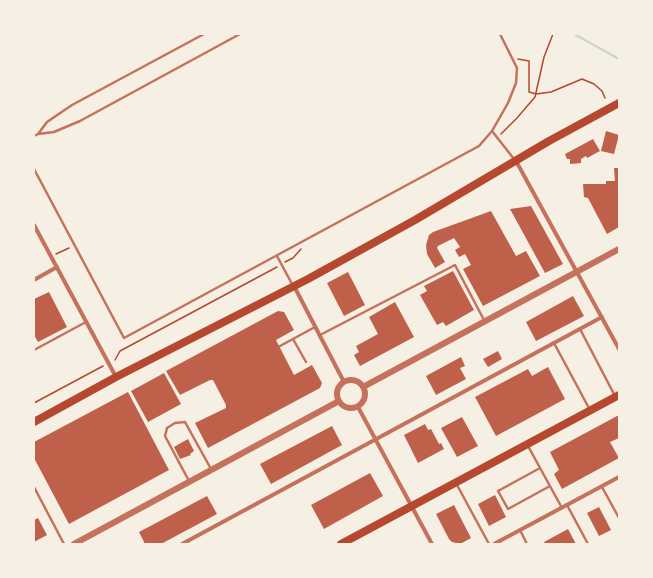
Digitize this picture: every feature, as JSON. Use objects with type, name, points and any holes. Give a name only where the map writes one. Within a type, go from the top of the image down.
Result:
[{"type":"main road","points":[[34,422],[116,377],[294,286],[428,212],[549,141],[619,104]]},
{"type":"main road","points":[[342,544],[617,396]]},
{"type":"street","points":[[516,161],[619,349]]},
{"type":"street","points":[[34,225],[116,377]]},
{"type":"street","points":[[363,387],[619,249]]},
{"type":"street","points":[[34,280],[57,267]]},
{"type":"street","points":[[294,286],[344,382]]},
{"type":"street","points":[[182,544],[602,317]]},
{"type":"street","points":[[353,380],[363,387],[366,396],[364,401],[358,407],[346,408],[339,402],[337,393],[338,389],[344,382],[353,380]]},
{"type":"street","points":[[74,544],[339,402]]},
{"type":"street","points":[[358,407],[432,544]]},
{"type":"street","points":[[494,544],[619,477]]},
{"type":"lane","points":[[38,134],[47,122],[72,105],[204,34]]},
{"type":"lane","points":[[34,136],[54,132],[80,121],[240,34]]},
{"type":"lane","points":[[34,169],[124,338],[479,146],[492,131],[508,104],[516,83],[516,68],[500,34]]},
{"type":"lane","points":[[492,131],[516,161]]},
{"type":"lane","points":[[277,256],[294,286]]},
{"type":"lane","points":[[320,335],[455,265],[484,322]]},
{"type":"lane","points":[[34,350],[86,322]]},
{"type":"lane","points":[[280,346],[315,327]]},
{"type":"lane","points":[[580,330],[617,396]]},
{"type":"lane","points":[[293,339],[306,362]]},
{"type":"lane","points":[[554,343],[590,410]]},
{"type":"lane","points":[[190,482],[165,436],[167,428],[175,422],[185,422],[212,470]]},
{"type":"lane","points":[[527,444],[562,508]]},
{"type":"lane","points":[[540,468],[498,491],[508,509],[550,486]]},
{"type":"lane","points":[[456,482],[489,544]]},
{"type":"lane","points":[[602,486],[619,518]]},
{"type":"lane","points":[[34,487],[64,544]]},
{"type":"lane","points":[[567,505],[588,544]]},
{"type":"lane","points":[[520,530],[527,544]]},
{"type":"path","points":[[498,137],[518,118],[535,97],[544,57],[553,34]]},
{"type":"path","points":[[513,60],[522,59],[529,61],[529,92],[536,94],[551,92],[582,78],[594,84],[602,91],[605,98]]},
{"type":"path","points":[[51,257],[74,244]]},
{"type":"path","points":[[34,403],[116,359],[120,351],[282,265],[293,258],[303,246]]},
{"type":"building","points":[[606,131],[619,135],[614,154],[601,151]]},
{"type":"building","points":[[593,139],[600,151],[587,158],[586,156],[581,159],[581,163],[570,164],[570,159],[567,159],[565,154]]},
{"type":"building","points":[[614,168],[619,168],[619,227],[607,234],[588,198],[584,197],[583,184],[606,184],[606,181],[615,181]]},
{"type":"building","points":[[531,206],[563,264],[545,273],[510,209]]},
{"type":"building","points":[[491,211],[516,256],[526,251],[540,276],[483,306],[463,269],[471,265],[465,254],[459,257],[455,250],[460,247],[454,238],[438,246],[437,248],[445,262],[435,268],[427,254],[426,245],[429,235],[433,232]]},
{"type":"building","points":[[453,271],[474,310],[446,326],[443,322],[437,325],[420,295],[427,291],[424,286]]},
{"type":"building","points":[[348,272],[365,305],[344,316],[327,283]]},
{"type":"building","points":[[49,292],[67,327],[38,342],[34,335],[34,299]]},
{"type":"building","points":[[573,296],[584,316],[536,341],[526,322]]},
{"type":"building","points":[[395,302],[414,337],[360,366],[354,355],[359,352],[356,346],[378,334],[369,317]]},
{"type":"building","points":[[278,311],[284,312],[294,330],[276,340],[294,375],[312,365],[322,383],[320,388],[208,448],[195,423],[226,408],[226,405],[213,380],[210,380],[180,395],[166,371]]},
{"type":"building","points":[[498,351],[502,359],[488,367],[483,359]]},
{"type":"building","points":[[461,357],[465,366],[460,368],[466,379],[436,395],[426,376]]},
{"type":"building","points":[[548,367],[565,399],[496,436],[475,397],[528,369],[532,376]]},
{"type":"building","points":[[164,373],[181,404],[148,422],[131,391]]},
{"type":"building","points":[[128,392],[169,470],[69,524],[34,458],[34,442]]},
{"type":"building","points":[[619,415],[619,438],[610,442],[619,458],[562,489],[554,474],[559,470],[550,452]]},
{"type":"building","points":[[462,417],[478,446],[457,457],[441,428]]},
{"type":"building","points":[[425,424],[428,430],[431,429],[439,444],[441,443],[444,449],[418,463],[404,435]]},
{"type":"building","points":[[332,426],[342,445],[271,484],[260,464]]},
{"type":"building","points":[[188,439],[194,451],[190,454],[191,455],[180,459],[174,447]]},
{"type":"building","points":[[370,473],[383,496],[324,529],[311,505]]},
{"type":"building","points":[[495,495],[506,517],[489,526],[478,504]]},
{"type":"building","points":[[207,496],[217,514],[161,544],[145,544],[139,532]]},
{"type":"building","points":[[454,505],[471,538],[460,544],[452,542],[449,539],[436,514]]},
{"type":"building","points":[[599,507],[611,530],[599,536],[587,513]]},
{"type":"building","points":[[38,518],[47,535],[34,542],[34,520]]},
{"type":"building","points":[[568,529],[576,544],[545,544],[544,542]]},
{"type":"waterway","points":[[574,34],[619,59]]}]
